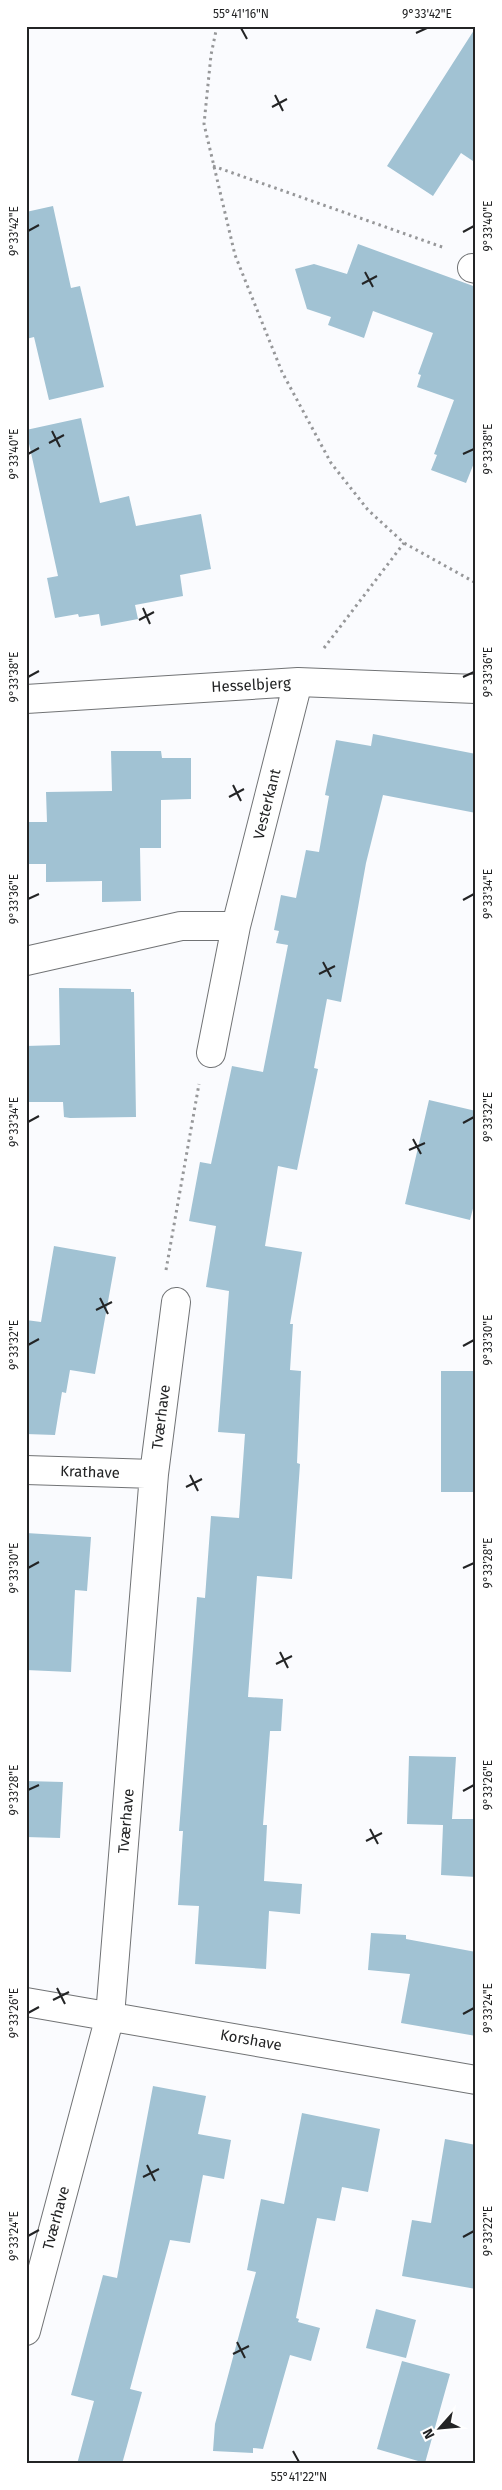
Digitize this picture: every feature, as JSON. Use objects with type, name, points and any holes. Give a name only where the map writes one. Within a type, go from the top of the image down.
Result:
[{"type":"street","name":"Hesselbjerg","points":[[27,694],[298,682],[476,689]]},
{"type":"street","name":"Vesterkant","points":[[211,1053],[236,926],[298,682]]},
{"type":"street","points":[[26,961],[180,926],[236,926]]},
{"type":"street","name":"Tværhave","points":[[26,2331],[110,2016],[154,1474],[176,1302]]},
{"type":"street","name":"Krathave","points":[[26,1470],[154,1474]]},
{"type":"street","name":"Korshave","points":[[26,2002],[476,2080]]},
{"type":"path","points":[[217,26],[211,55],[204,124],[235,255],[282,372],[331,463],[368,510],[404,543],[476,583]]},
{"type":"path","points":[[213,166],[463,254],[474,269]]},
{"type":"path","points":[[298,682],[404,543]]},
{"type":"path","points":[[176,1302],[166,1269],[201,1070],[211,1053]]},
{"type":"building","points":[[476,27],[476,163],[461,153],[433,196],[387,166]]},
{"type":"building","points":[[53,206],[71,288],[80,286],[104,387],[49,400],[34,337],[26,339],[26,212]]},
{"type":"building","points":[[358,244],[476,287],[476,458],[466,483],[431,470],[437,455],[434,454],[454,400],[417,387],[421,375],[418,374],[433,333],[373,311],[364,338],[328,325],[331,317],[307,309],[295,269],[314,264],[347,274]]},
{"type":"building","points":[[81,418],[100,503],[129,496],[136,526],[201,514],[211,569],[180,575],[183,596],[135,605],[138,619],[101,626],[99,614],[79,617],[78,614],[55,618],[47,578],[58,576],[26,430]]},
{"type":"building","points":[[373,734],[476,754],[476,813],[383,795],[366,863],[341,1002],[327,999],[314,1068],[318,1069],[297,1170],[278,1166],[265,1246],[302,1252],[290,1324],[293,1324],[290,1370],[301,1371],[297,1463],[300,1464],[292,1579],[257,1576],[248,1697],[283,1699],[281,1731],[270,1731],[263,1825],[267,1825],[264,1881],[302,1884],[300,1914],[269,1911],[266,1969],[195,1964],[199,1906],[178,1905],[183,1831],[179,1831],[197,1597],[205,1598],[211,1516],[239,1518],[245,1434],[218,1432],[229,1291],[206,1287],[216,1226],[189,1221],[200,1162],[211,1164],[232,1066],[263,1072],[288,945],[276,943],[279,931],[274,930],[281,895],[296,898],[306,850],[319,852],[329,796],[325,795],[336,740],[371,746]]},
{"type":"building","points":[[111,751],[161,751],[162,758],[191,758],[191,799],[161,800],[161,848],[140,848],[141,901],[102,902],[102,881],[46,882],[46,864],[26,864],[26,822],[47,822],[46,792],[112,791]]},
{"type":"building","points":[[59,988],[131,989],[131,992],[134,992],[136,1117],[70,1118],[64,1117],[63,1102],[26,1102],[26,1046],[60,1045]]},
{"type":"building","points":[[429,1100],[476,1111],[476,1197],[470,1220],[405,1204]]},
{"type":"building","points":[[54,1246],[116,1257],[95,1374],[70,1370],[66,1393],[62,1392],[55,1435],[26,1434],[26,1320],[41,1322]]},
{"type":"building","points":[[441,1371],[476,1371],[476,1492],[441,1492]]},
{"type":"building","points":[[26,1533],[91,1537],[87,1591],[75,1590],[71,1672],[26,1670]]},
{"type":"building","points":[[409,1756],[456,1757],[452,1819],[476,1819],[476,1877],[441,1875],[443,1825],[407,1824]]},
{"type":"building","points":[[26,1781],[63,1782],[60,1838],[26,1837]]},
{"type":"building","points":[[371,1933],[406,1935],[406,1939],[476,1952],[476,2036],[401,2023],[410,1974],[368,1970]]},
{"type":"building","points":[[153,2086],[206,2096],[198,2134],[231,2140],[224,2179],[203,2175],[190,2243],[170,2240],[130,2389],[142,2392],[122,2464],[77,2464],[94,2401],[71,2395],[103,2275],[117,2278]]},
{"type":"building","points":[[302,2113],[380,2129],[368,2192],[342,2187],[335,2221],[317,2218],[296,2318],[299,2319],[298,2322],[320,2328],[311,2361],[290,2355],[263,2449],[253,2448],[253,2453],[213,2451],[215,2424],[256,2272],[247,2270],[261,2199],[284,2204]]},
{"type":"building","points":[[445,2139],[476,2145],[476,2289],[402,2276],[412,2220],[431,2223]]},
{"type":"building","points":[[376,2309],[416,2320],[406,2358],[366,2348]]},
{"type":"building","points":[[402,2361],[450,2374],[425,2463],[377,2449]]}]
